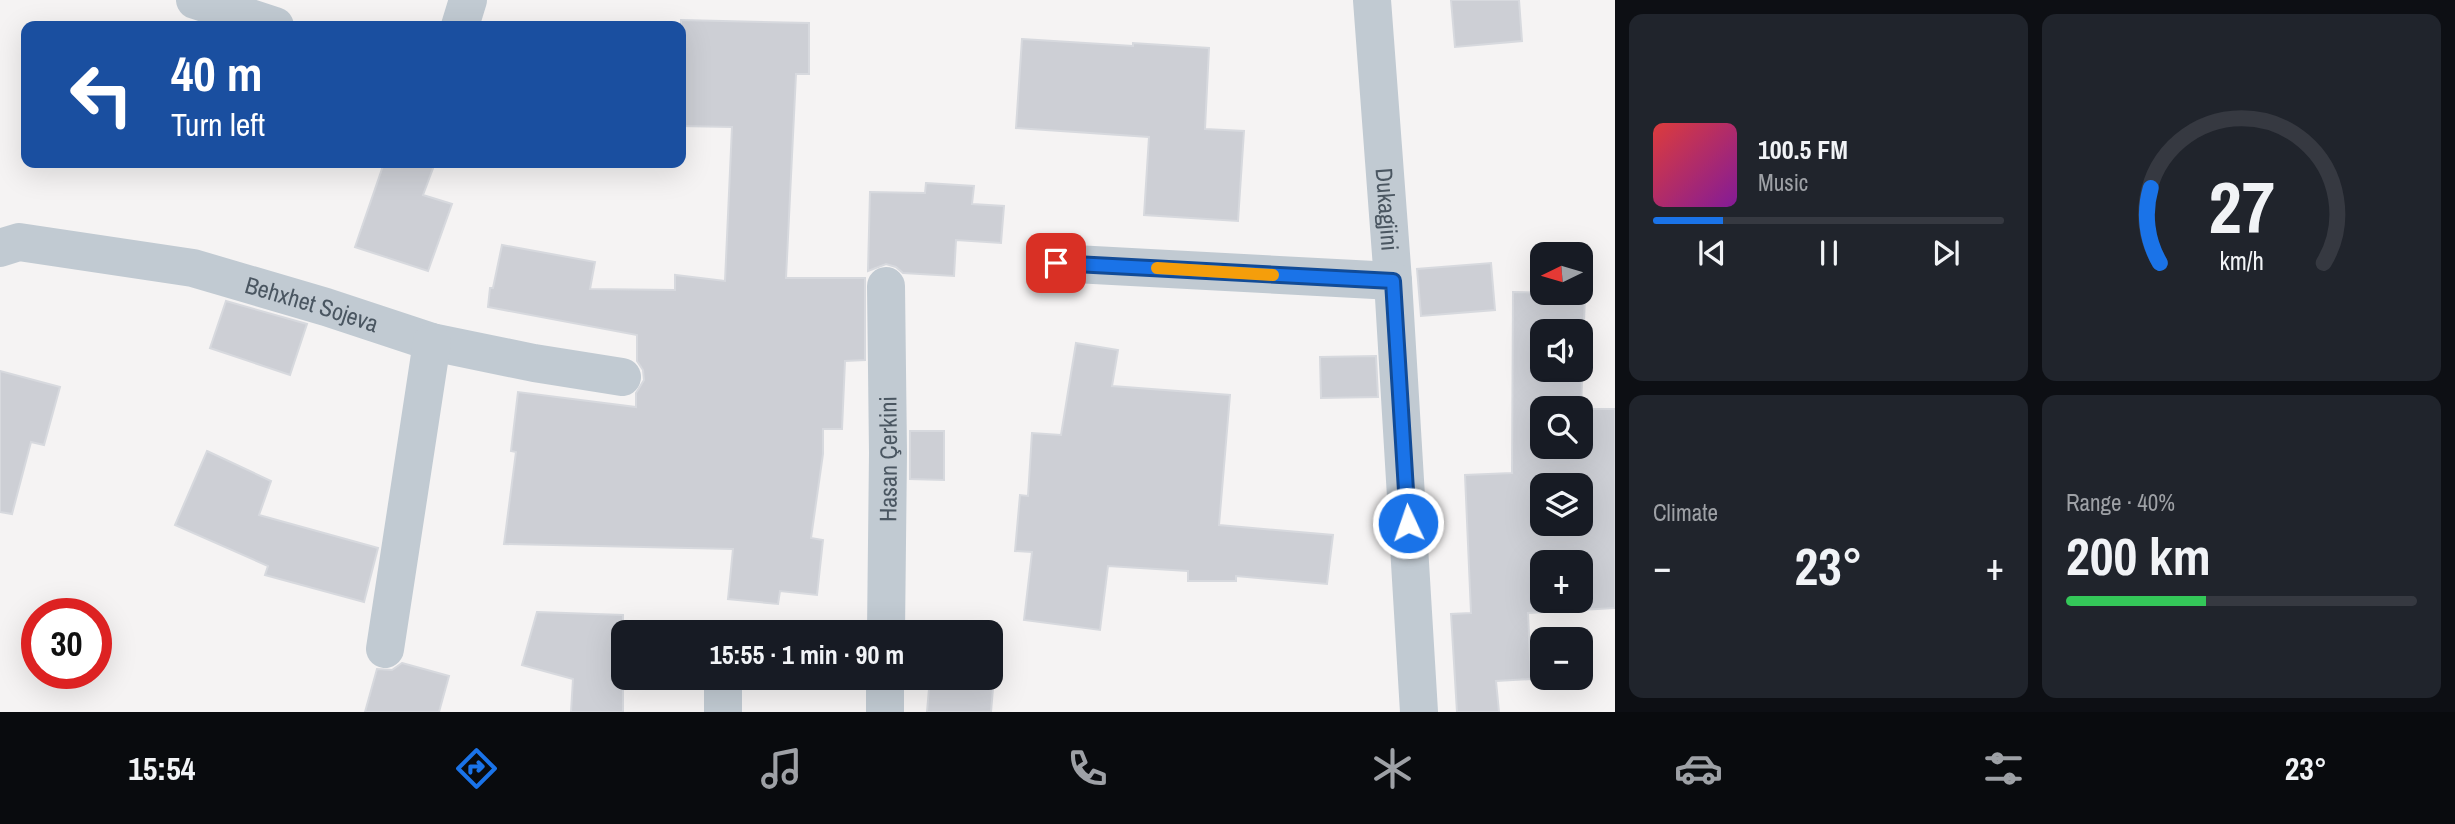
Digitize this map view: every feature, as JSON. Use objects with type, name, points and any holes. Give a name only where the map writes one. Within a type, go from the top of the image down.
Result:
[{"type":"street","points":[[195,0],[260,21]]},
{"type":"street","points":[[462,21],[468,0]]},
{"type":"street","name":"Dukagjini","points":[[1372,0],[1393,281],[1419,712]]},
{"type":"street","name":"Behxhet Sojeva","points":[[0,248],[19,242],[30,243],[193,268],[432,342],[534,363],[622,377]]},
{"type":"street","points":[[1056,263],[1393,281]]},
{"type":"street","name":"Hasan Çerkini","points":[[886,286],[886,620]]},
{"type":"street","points":[[385,649],[432,342]]},
{"type":"street","points":[[723,690],[723,712]]},
{"type":"street","points":[[885,690],[885,712]]},
{"type":"building","points":[[1451,0],[1519,0],[1522,41],[1455,47]]},
{"type":"building","points":[[681,20],[809,23],[809,74],[796,74],[786,278],[865,278],[865,360],[845,361],[842,429],[823,429],[823,454],[811,538],[823,540],[817,595],[780,591],[778,604],[728,599],[733,549],[504,544],[516,452],[511,451],[518,392],[636,407],[636,393],[644,380],[643,370],[637,361],[637,335],[488,307],[490,288],[493,288],[502,245],[595,262],[590,289],[675,290],[675,275],[725,281],[732,127],[686,126],[686,21]]},
{"type":"building","points":[[1022,39],[1209,48],[1205,129],[1244,131],[1238,221],[1144,215],[1149,137],[1016,128]]},
{"type":"building","points":[[382,168],[433,168],[423,195],[452,204],[428,271],[355,247]]},
{"type":"building","points":[[926,183],[974,186],[972,204],[1004,206],[1001,243],[956,240],[954,276],[903,273],[886,264],[868,271],[870,192],[925,193]]},
{"type":"building","points":[[1491,263],[1495,310],[1421,316],[1417,269]]},
{"type":"building","points":[[1513,292],[1530,292],[1530,305],[1585,305],[1584,319],[1530,319],[1530,382],[1582,382],[1581,396],[1530,396],[1530,459],[1593,459],[1593,409],[1615,409],[1615,608],[1593,609],[1593,550],[1530,550],[1530,679],[1496,681],[1499,712],[1457,712],[1451,614],[1471,613],[1465,475],[1512,473]]},
{"type":"building","points":[[226,301],[307,324],[290,375],[210,348]]},
{"type":"building","points":[[1076,343],[1118,350],[1112,386],[1230,395],[1219,525],[1333,535],[1327,584],[1236,576],[1236,581],[1188,581],[1188,571],[1108,566],[1100,630],[1024,620],[1032,552],[1015,551],[1020,495],[1028,496],[1032,433],[1061,435]]},
{"type":"building","points":[[1376,356],[1378,397],[1321,398],[1320,357]]},
{"type":"building","points":[[0,371],[60,387],[44,445],[31,442],[12,514],[0,512]]},
{"type":"building","points":[[910,431],[944,431],[944,480],[910,479]]},
{"type":"building","points":[[207,451],[271,481],[259,515],[378,548],[364,602],[265,575],[268,566],[175,525]]},
{"type":"building","points":[[537,612],[623,615],[623,620],[611,620],[611,690],[623,690],[623,712],[571,712],[573,679],[522,665]]},
{"type":"building","points":[[402,663],[449,676],[439,712],[365,712],[377,669],[392,670]]},
{"type":"building","points":[[929,690],[993,690],[991,712],[927,712]]},
{"type":"slow traffic","points":[[1157,268],[1273,275]]},
{"type":"route","points":[[1056,263],[1393,281],[1408,523]]}]
